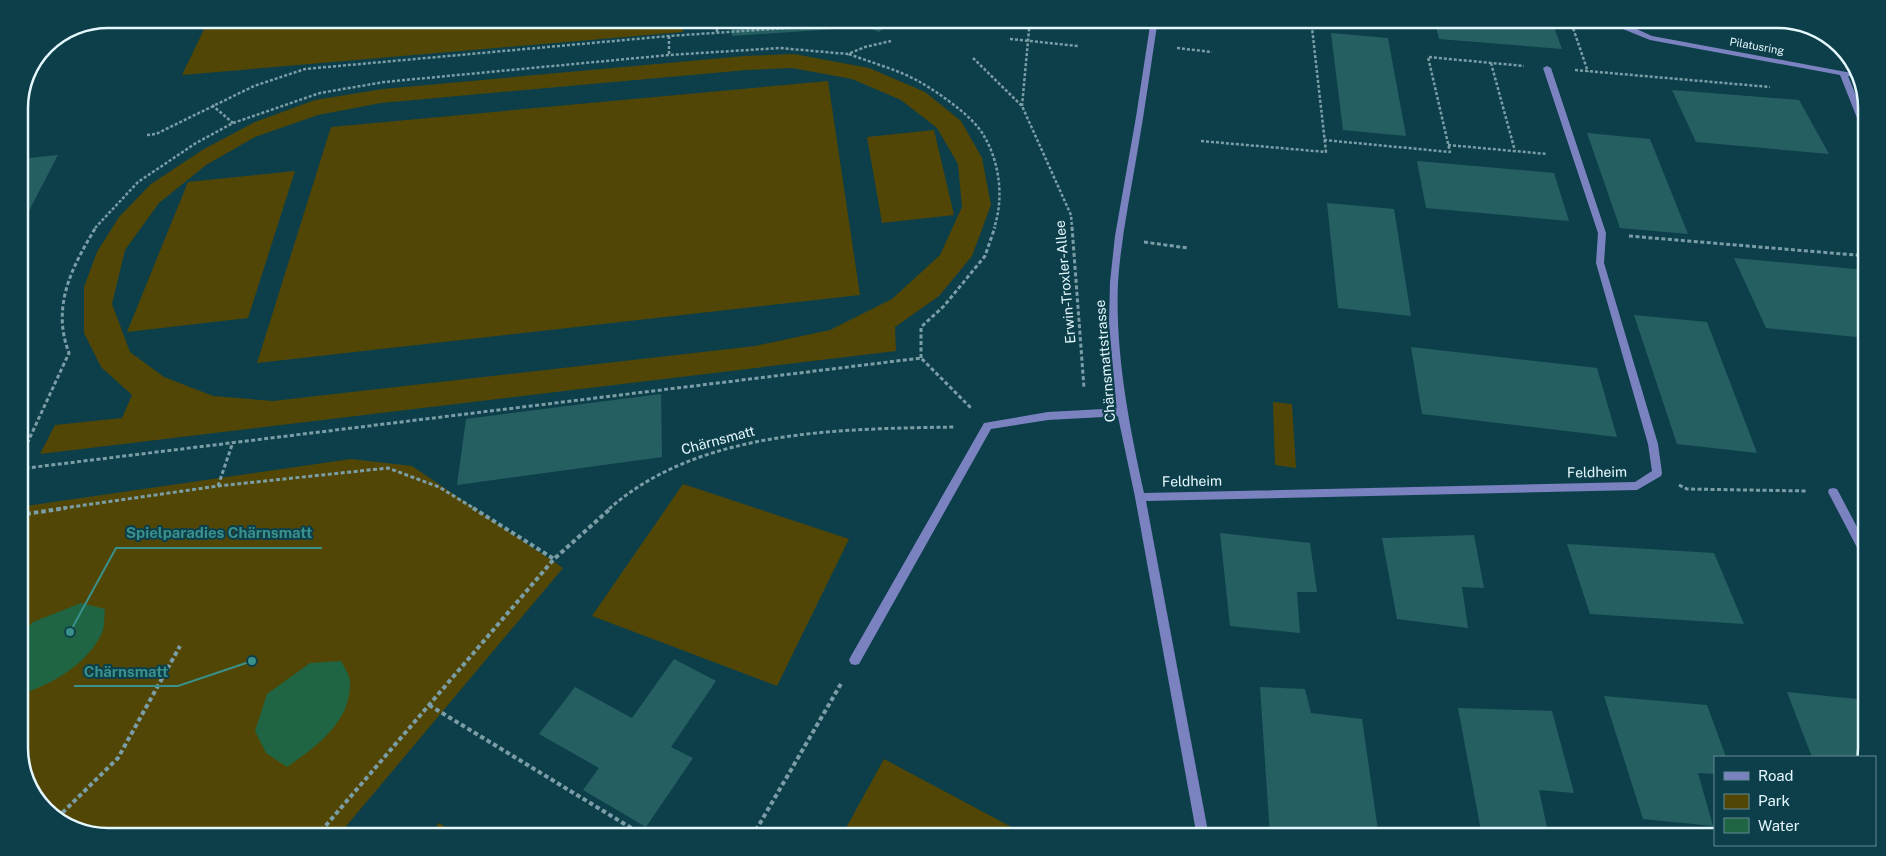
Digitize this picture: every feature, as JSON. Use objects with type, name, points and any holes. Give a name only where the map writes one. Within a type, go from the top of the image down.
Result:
[{"type":"street","name":"Chärnsmattstrasse","points":[[1152,28],[1140,117],[1119,236],[1114,282],[1114,323],[1122,412],[1140,497],[1201,828]]},
{"type":"street","name":"Pilatusring","points":[[1627,28],[1650,38],[1851,75]]},
{"type":"street","points":[[1547,68],[1602,233],[1600,263],[1653,444],[1657,473]]},
{"type":"street","points":[[1843,74],[1858,111]]},
{"type":"street","points":[[855,660],[988,426],[1048,416],[1122,412]]},
{"type":"street","name":"Feldheim","points":[[1140,497],[1637,486],[1657,473]]},
{"type":"street","points":[[1834,492],[1858,539]]},
{"type":"path","points":[[717,28],[717,33]]},
{"type":"path","points":[[148,135],[156,134],[254,86],[305,69],[669,36],[790,28]]},
{"type":"path","points":[[1022,106],[1028,28]]},
{"type":"path","points":[[1201,141],[1326,152],[1312,28]]},
{"type":"path","points":[[1573,28],[1588,72]]},
{"type":"path","points":[[669,36],[669,55]]},
{"type":"path","points":[[1010,39],[1078,46]]},
{"type":"path","points":[[848,54],[891,40]]},
{"type":"path","points":[[1169,47],[1212,52]]},
{"type":"path","points":[[28,442],[69,353],[63,336],[62,302],[78,259],[99,222],[138,182],[196,143],[234,123],[320,93],[384,82],[669,55],[780,48],[848,54],[919,80],[955,106],[984,135],[998,171],[1000,212],[985,256],[944,306],[921,327],[921,358],[988,426]]},
{"type":"path","name":"Erwin-Troxler-Allee","points":[[973,58],[1022,106],[1071,215],[1086,414]]},
{"type":"path","points":[[1491,63],[1515,151]]},
{"type":"path","points":[[212,105],[234,123]]},
{"type":"path","points":[[1448,145],[1577,157]]},
{"type":"path","points":[[1602,233],[1858,255]]},
{"type":"path","points":[[1142,241],[1188,248]]},
{"type":"path","points":[[28,467],[921,358]]},
{"type":"path","name":"Chärnsmatt","points":[[324,828],[554,559],[630,491],[681,463],[749,444],[850,429],[988,426]]},
{"type":"path","points":[[218,486],[233,442]]},
{"type":"path","points":[[28,514],[218,486],[388,468],[439,487],[554,559]]},
{"type":"path","points":[[1657,473],[1687,489],[1834,492]]},
{"type":"path","points":[[61,814],[118,758],[180,646]]},
{"type":"path","points":[[757,828],[855,660]]},
{"type":"path","points":[[429,705],[631,828]]},
{"type":"green space","points":[[205,28],[683,28],[683,32],[182,75]]},
{"type":"green space","points":[[794,54],[869,68],[925,92],[961,121],[982,158],[991,205],[972,256],[939,296],[895,327],[896,351],[40,454],[55,425],[122,418],[132,395],[101,367],[84,333],[84,287],[97,252],[119,217],[151,184],[204,149],[255,122],[315,100],[383,89],[745,56]],"holes":[[[792,68],[852,79],[901,100],[937,128],[958,164],[962,207],[940,255],[892,299],[830,330],[755,346],[273,401],[213,396],[164,377],[130,352],[112,304],[125,250],[159,203],[206,165],[255,137],[318,115],[381,103],[747,70]]]},
{"type":"green space","points":[[828,81],[860,295],[257,363],[331,127]]},
{"type":"green space","points":[[934,130],[954,215],[882,223],[867,137]]},
{"type":"green space","points":[[295,171],[248,318],[127,332],[188,182]]},
{"type":"green space","points":[[1273,402],[1292,404],[1296,468],[1275,465]]},
{"type":"green space","points":[[351,459],[412,466],[563,568],[345,828],[92,827],[68,818],[51,805],[36,784],[29,764],[28,506]]},
{"type":"green space","points":[[683,484],[849,539],[777,686],[592,616]]},
{"type":"green space","points":[[884,759],[1013,828],[846,828]]},
{"type":"green space","points":[[439,823],[447,828],[435,828]]},
{"type":"water","points":[[81,603],[105,609],[102,633],[87,655],[56,679],[28,691],[28,627],[33,622]]},
{"type":"water","points":[[341,661],[350,679],[349,696],[345,709],[330,732],[287,767],[266,753],[255,731],[267,694],[310,663]]},
{"type":"building","points":[[732,28],[851,28],[732,36]]},
{"type":"building","points":[[869,28],[884,28],[879,32]]},
{"type":"building","points":[[1436,28],[1554,28],[1562,49],[1439,39]]},
{"type":"building","points":[[1331,33],[1388,38],[1406,136],[1343,130]]},
{"type":"building","points":[[1672,90],[1799,100],[1829,154],[1696,142]]},
{"type":"building","points":[[1587,133],[1650,139],[1688,234],[1620,228]]},
{"type":"building","points":[[58,155],[28,213],[28,158]]},
{"type":"building","points":[[1417,161],[1554,173],[1569,221],[1426,208]]},
{"type":"building","points":[[1327,203],[1394,209],[1411,316],[1338,308]]},
{"type":"building","points":[[1734,258],[1858,269],[1858,337],[1766,328]]},
{"type":"building","points":[[1634,315],[1707,322],[1757,453],[1677,444]]},
{"type":"building","points":[[1411,347],[1597,368],[1617,437],[1422,414]]},
{"type":"building","points":[[661,394],[662,457],[457,485],[466,419]]},
{"type":"building","points":[[1220,533],[1310,543],[1317,592],[1297,592],[1300,633],[1230,626]]},
{"type":"building","points":[[1474,535],[1484,588],[1462,587],[1468,628],[1397,619],[1382,538]]},
{"type":"building","points":[[1567,544],[1714,553],[1744,624],[1590,614]]},
{"type":"building","points":[[674,659],[716,681],[671,747],[693,758],[646,827],[583,790],[599,768],[539,734],[575,687],[632,718]]},
{"type":"building","points":[[1260,687],[1305,689],[1311,713],[1362,719],[1378,828],[1269,828]]},
{"type":"building","points":[[1787,692],[1858,699],[1858,756],[1812,756]]},
{"type":"building","points":[[1604,696],[1707,705],[1726,756],[1714,756],[1714,774],[1698,773],[1713,826],[1643,819]]},
{"type":"building","points":[[1458,708],[1552,711],[1574,793],[1539,790],[1547,828],[1480,828]]},
{"type":"place","name":"Spielparadies Chärnsmatt","points":[[70,632]]},
{"type":"place","name":"Chärnsmatt","points":[[252,661]]}]
